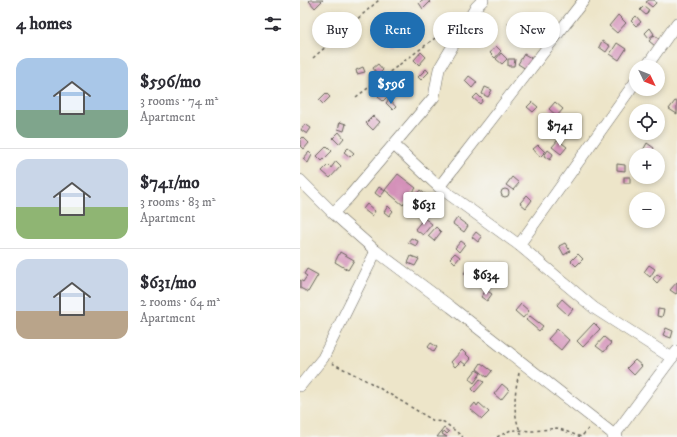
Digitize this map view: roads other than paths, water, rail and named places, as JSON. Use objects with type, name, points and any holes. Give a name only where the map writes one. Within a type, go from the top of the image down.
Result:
[{"type":"street","points":[[333,213],[348,198],[434,97],[439,69],[476,7],[484,0]]},
{"type":"street","points":[[439,187],[584,0]]},
{"type":"street","points":[[651,60],[677,23]]},
{"type":"street","points":[[519,245],[629,91]]},
{"type":"street","points":[[300,180],[333,213],[376,251],[451,307],[615,436],[674,355],[594,308],[519,245],[439,187],[394,145]]},
{"type":"street","points":[[300,386],[323,358],[376,251]]}]
